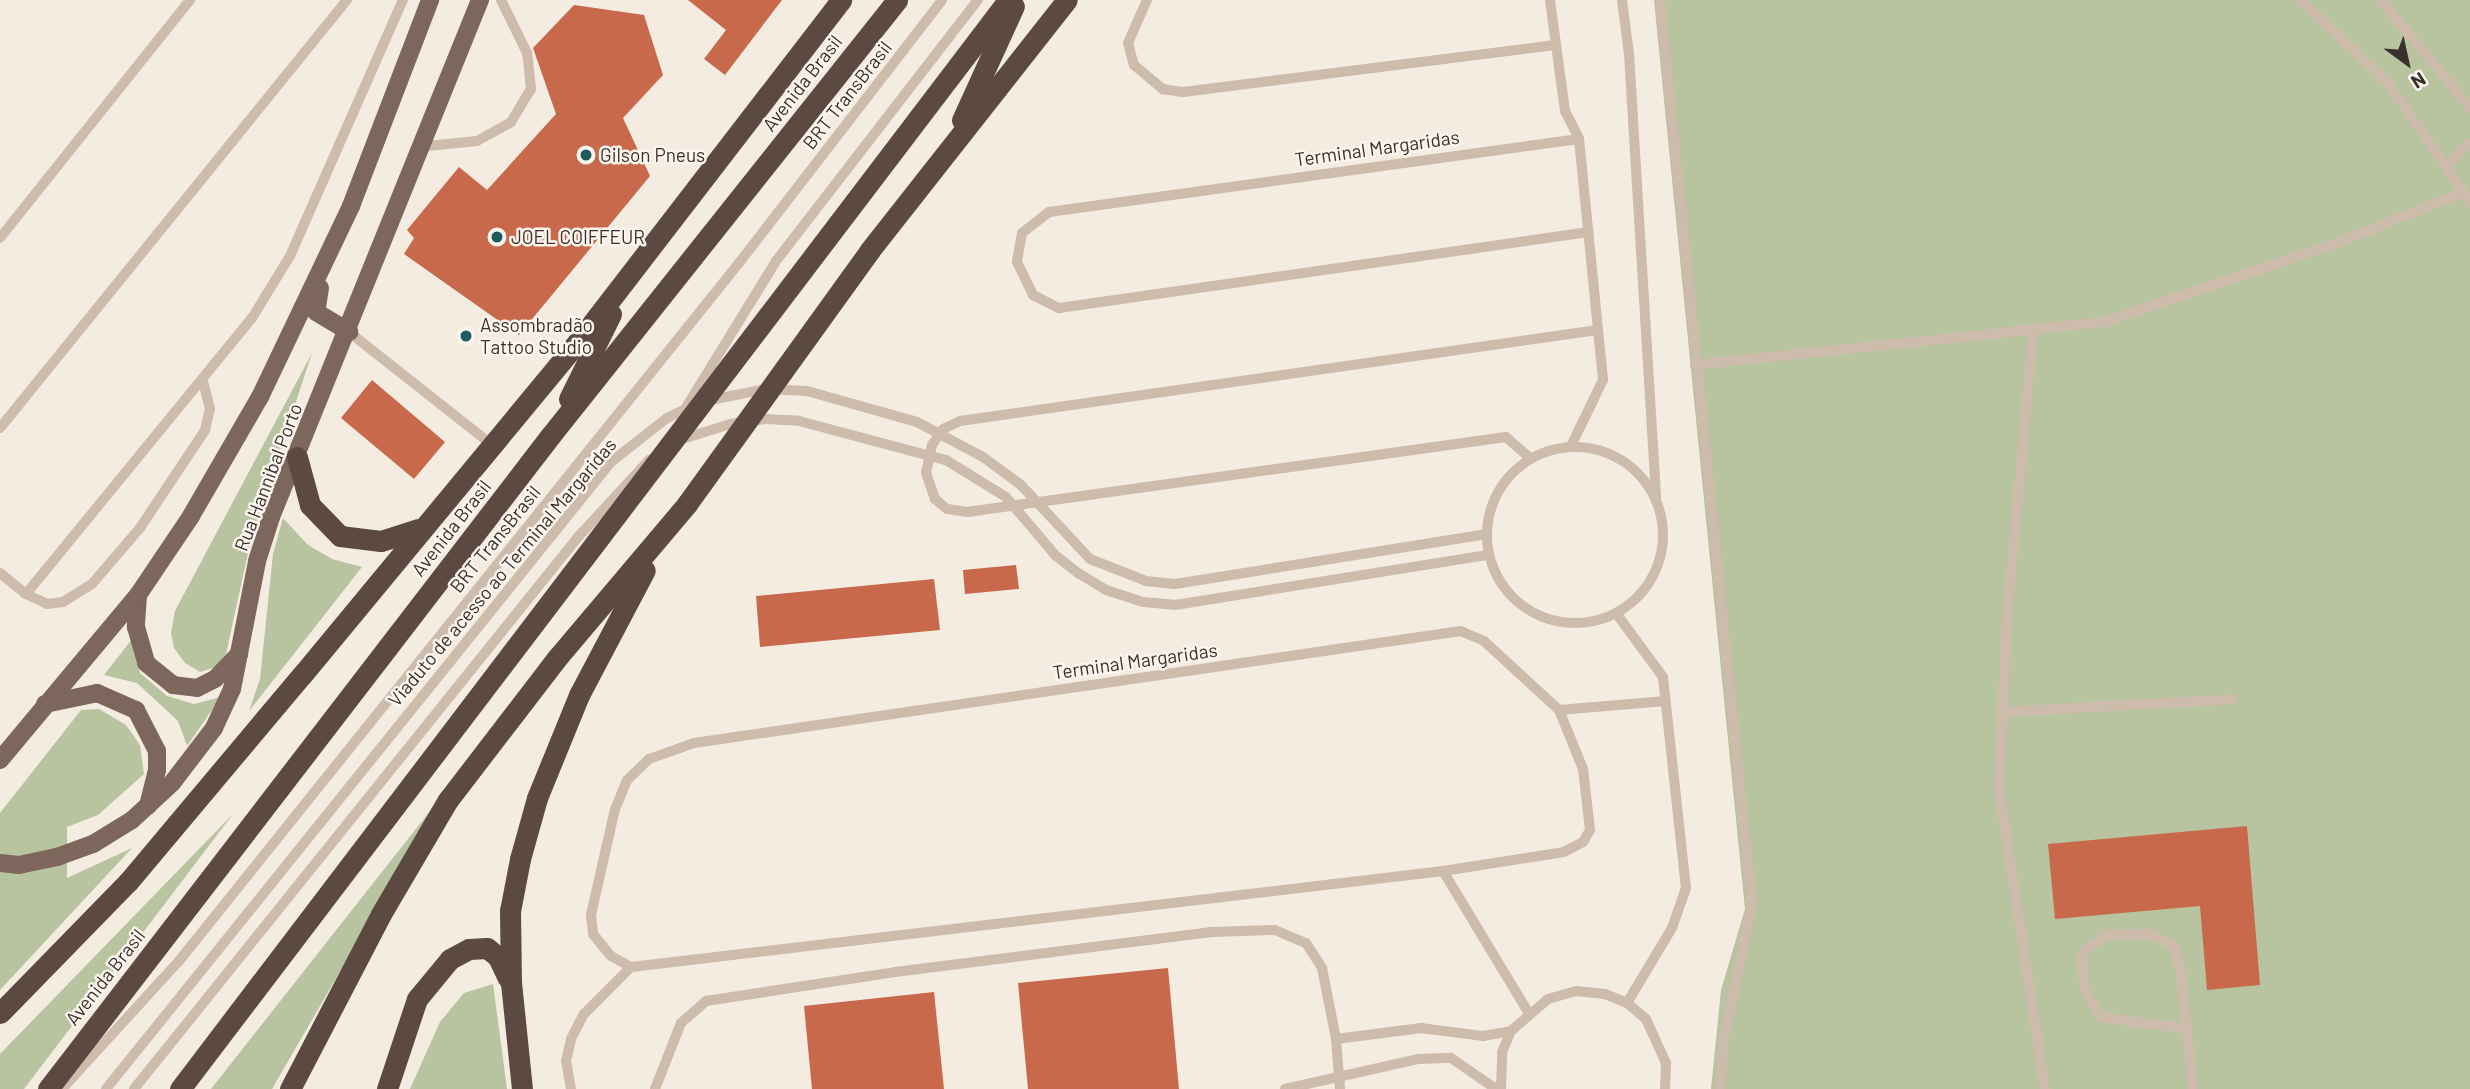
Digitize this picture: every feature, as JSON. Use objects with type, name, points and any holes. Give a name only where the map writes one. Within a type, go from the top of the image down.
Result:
[{"type":"highway","name":"Avenida Brasil","points":[[0,1013],[128,882],[631,271],[841,0]]},
{"type":"highway","name":"Avenida Brasil","points":[[48,1089],[551,436],[897,0]]},
{"type":"highway","points":[[180,1089],[1008,0]]},
{"type":"highway","points":[[946,153],[1017,0]]},
{"type":"highway","points":[[290,1089],[381,914],[448,800],[557,658],[687,504],[870,250],[1067,0]]},
{"type":"highway","points":[[551,436],[631,271]]},
{"type":"highway","points":[[297,457],[310,505],[340,536],[381,541],[420,528]]},
{"type":"highway","points":[[522,1089],[511,983],[510,912],[537,798],[603,645],[687,504]]},
{"type":"highway","points":[[387,1089],[418,999],[450,959],[468,949],[487,948],[498,957],[511,983]]},
{"type":"main road","name":"Rua Hannibal Porto","points":[[0,760],[138,595],[191,516],[260,397],[351,206],[430,0]]},
{"type":"main road","name":"Rua Hannibal Porto","points":[[0,863],[57,857],[93,844],[132,820],[194,758],[214,727],[232,689],[243,648],[257,561],[349,332],[417,147],[480,0]]},
{"type":"main road","points":[[349,332],[319,315],[314,303],[351,206]]},
{"type":"main road","points":[[138,595],[136,627],[146,663],[173,685],[197,688],[215,680],[243,648]]},
{"type":"main road","points":[[45,704],[97,694],[136,710],[157,751],[158,770],[148,806]]},
{"type":"lane","points":[[0,238],[190,0]]},
{"type":"lane","points":[[0,428],[347,0]]},
{"type":"lane","points":[[26,594],[204,381],[252,318],[290,256],[403,0]]},
{"type":"lane","points":[[417,147],[477,141],[511,121],[531,89],[527,53],[501,0]]},
{"type":"lane","name":"BRT TransBrasil","points":[[61,1089],[179,961],[738,263],[943,0]]},
{"type":"lane","points":[[643,477],[776,261],[978,0]]},
{"type":"lane","points":[[1147,0],[1128,43],[1135,65],[1163,89],[1182,92],[1555,45]]},
{"type":"lane","points":[[1550,0],[1565,111],[1579,139],[1604,380],[1571,446]]},
{"type":"lane","points":[[1622,0],[1629,54],[1656,497],[1663,523],[1663,549],[1654,575],[1638,597],[1616,613],[1590,622],[1564,622],[1538,615],[1516,600],[1499,580],[1488,555],[1487,534],[1492,505],[1507,478],[1530,458],[1571,446],[1597,449],[1621,458],[1642,475],[1656,497]]},
{"type":"lane","points":[[1660,0],[1752,905],[1724,1039],[1720,1089]]},
{"type":"lane","points":[[1695,365],[2105,322],[2467,197],[2448,165],[2388,83],[2301,0]]},
{"type":"lane","points":[[2381,0],[2470,108]]},
{"type":"lane","name":"Terminal Margaridas","points":[[1579,139],[1049,212],[1022,233],[1017,262],[1033,295],[1059,308],[1589,232]]},
{"type":"lane","points":[[2448,165],[2470,143]]},
{"type":"lane","points":[[1530,458],[1506,437],[967,512],[947,509],[935,499],[926,473],[937,437],[960,421],[1598,330]]},
{"type":"lane","points":[[2033,331],[1999,789],[2045,1089]]},
{"type":"lane","points":[[349,332],[491,444]]},
{"type":"lane","points":[[0,573],[26,594],[47,604],[79,595],[139,528],[205,430],[210,409],[204,381]]},
{"type":"lane","name":"Viaduto de acesso ao Terminal Margaridas","points":[[106,1089],[611,462],[667,418],[700,402],[766,389],[807,391],[917,422],[983,457],[1021,485],[1090,559],[1146,581],[1175,584],[1487,534]]},
{"type":"lane","name":"Viaduto de acesso ao Terminal Margaridas","points":[[134,1089],[630,476],[675,441],[696,433],[765,419],[799,421],[946,460],[1006,498],[1055,555],[1077,573],[1106,590],[1143,602],[1175,605],[1488,555]]},
{"type":"lane","points":[[1616,613],[1663,677],[1686,888],[1672,928],[1627,1003]]},
{"type":"lane","name":"Terminal Margaridas","points":[[1461,631],[1484,641],[1559,710],[1583,769],[1590,830],[1583,842],[1564,852],[1443,872],[631,967],[611,956],[593,934],[591,915],[615,808],[626,780],[649,759],[694,743],[1461,631]]},
{"type":"lane","points":[[2003,712],[2233,699]]},
{"type":"lane","points":[[1559,710],[1666,701]]},
{"type":"lane","points":[[1443,872],[1528,1012]]},
{"type":"lane","points":[[655,1089],[681,1023],[706,1001],[809,983],[1212,932],[1275,929],[1306,943],[1322,968],[1336,1039],[1341,1075],[1340,1089]]},
{"type":"lane","points":[[2186,1029],[2101,1017],[2084,989],[2082,953],[2106,935],[2151,934],[2165,938],[2177,958],[2186,1029],[2193,1089]]},
{"type":"lane","points":[[571,1089],[566,1061],[571,1039],[584,1014],[631,967]]},
{"type":"lane","points":[[1285,1089],[1418,1059],[1451,1058],[1499,1089],[1502,1052],[1511,1031],[1528,1012],[1548,999],[1576,991],[1605,994],[1627,1003],[1646,1019],[1659,1040],[1666,1063],[1665,1089]]},
{"type":"lane","points":[[1336,1039],[1421,1028],[1483,1036],[1511,1031]]},
{"type":"green space","points":[[1654,0],[2470,0],[2470,1089],[1711,1089],[1721,990],[1745,909]]},
{"type":"green space","points":[[312,353],[252,535],[226,654],[216,667],[200,672],[185,663],[174,648],[171,633],[175,611]]},
{"type":"green space","points":[[283,518],[308,545],[332,559],[362,567],[249,711],[260,679],[273,554]]},
{"type":"green space","points":[[132,639],[140,673],[167,696],[194,704],[221,697],[187,746],[178,721],[137,683],[104,675]]},
{"type":"green space","points":[[99,709],[126,725],[140,745],[144,774],[98,815],[67,827],[67,878],[132,848],[0,990],[0,813],[81,710]]},
{"type":"green space","points":[[441,797],[272,1089],[211,1089]]},
{"type":"green space","points":[[233,814],[24,1089],[0,1089],[0,1054]]},
{"type":"green space","points":[[493,984],[507,1089],[410,1089],[440,1022],[464,993]]},
{"type":"building","points":[[688,0],[782,0],[725,75],[704,59],[726,30]]},
{"type":"building","points":[[574,5],[644,15],[663,75],[623,118],[650,176],[519,335],[404,254],[414,238],[407,230],[459,167],[487,190],[556,114],[533,48]]},
{"type":"building","points":[[372,380],[445,442],[414,479],[341,418]]},
{"type":"building","points":[[1016,565],[1019,589],[965,594],[963,570]]},
{"type":"building","points":[[934,579],[940,630],[760,647],[756,596]]},
{"type":"building","points":[[2247,826],[2260,985],[2207,990],[2200,906],[2055,919],[2048,844]]},
{"type":"building","points":[[1168,968],[1179,1089],[1028,1089],[1018,983]]},
{"type":"building","points":[[934,992],[944,1089],[812,1089],[804,1006]]},
{"type":"place","name":"Gilson Pneus","points":[[586,155]]},
{"type":"place","name":"JOEL COIFFEUR","points":[[497,237]]},
{"type":"place","name":"Assombradão Tattoo Studio","points":[[466,336]]}]
